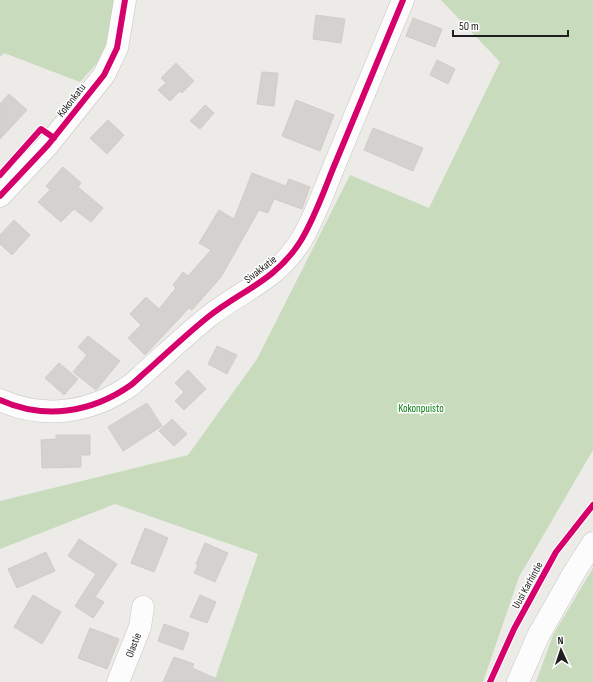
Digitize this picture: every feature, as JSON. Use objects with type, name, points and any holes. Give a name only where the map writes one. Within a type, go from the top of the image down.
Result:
[{"type":"street","name":"Kokonkatu","points":[[0,196],[48,145],[104,75],[117,48],[125,0]]},
{"type":"street","name":"Sivakkatie","points":[[0,400],[20,408],[53,412],[77,409],[99,403],[131,385],[209,316],[268,278],[287,260],[300,242],[314,218],[334,165],[404,0]]},
{"type":"street","points":[[518,682],[538,636],[574,570],[593,543]]},
{"type":"street","name":"Olastie","points":[[118,682],[140,627],[143,607]]},
{"type":"green space","points":[[0,0],[115,0],[106,44],[101,59],[80,82],[4,53],[0,57]]},
{"type":"green space","name":"Kokonpuisto","points":[[441,0],[593,0],[593,450],[519,577],[483,682],[214,682],[258,554],[115,504],[0,549],[0,501],[188,455],[257,359],[350,175],[429,208],[500,62]]},
{"type":"green space","points":[[593,568],[593,682],[536,682],[553,635]]},
{"type":"building","points":[[316,15],[345,19],[341,43],[313,39]]},
{"type":"building","points":[[413,18],[442,29],[435,47],[406,36]]},
{"type":"building","points":[[437,60],[455,69],[448,84],[430,75]]},
{"type":"building","points":[[176,63],[194,81],[182,93],[180,91],[170,101],[158,90],[166,83],[161,78]]},
{"type":"building","points":[[262,72],[278,73],[274,106],[257,104]]},
{"type":"building","points":[[9,94],[27,110],[0,139],[0,104]]},
{"type":"building","points":[[296,100],[334,115],[320,151],[282,136]]},
{"type":"building","points":[[205,105],[214,113],[200,129],[190,121]]},
{"type":"building","points":[[108,120],[124,135],[107,154],[90,138]]},
{"type":"building","points":[[373,128],[423,148],[413,171],[364,150]]},
{"type":"building","points":[[63,167],[81,183],[78,187],[103,208],[91,222],[74,209],[61,222],[38,202],[50,190],[46,186]]},
{"type":"building","points":[[252,173],[286,186],[289,179],[310,187],[302,209],[274,199],[268,213],[259,210],[221,277],[192,310],[189,308],[145,355],[128,338],[141,325],[130,314],[146,297],[159,309],[176,288],[173,285],[183,272],[188,276],[211,250],[199,243],[219,210],[234,219]]},
{"type":"building","points":[[14,220],[30,235],[12,255],[0,244],[0,235]]},
{"type":"building","points":[[88,336],[120,361],[96,390],[73,372],[87,355],[78,347]]},
{"type":"building","points":[[217,346],[237,355],[227,374],[208,364]]},
{"type":"building","points":[[59,363],[78,379],[64,395],[45,378]]},
{"type":"building","points":[[188,370],[206,389],[184,410],[175,401],[184,392],[175,383]]},
{"type":"building","points":[[147,403],[162,426],[123,451],[108,427]]},
{"type":"building","points":[[172,419],[187,434],[174,446],[159,431]]},
{"type":"building","points":[[56,435],[90,435],[90,455],[81,455],[81,467],[42,468],[41,440],[56,439]]},
{"type":"building","points":[[145,528],[168,538],[154,572],[131,563]]},
{"type":"building","points":[[79,539],[117,564],[95,597],[104,602],[93,618],[75,606],[96,574],[68,556]]},
{"type":"building","points":[[205,543],[228,553],[215,582],[194,573],[198,565],[196,564]]},
{"type":"building","points":[[46,552],[55,571],[17,588],[8,569]]},
{"type":"building","points":[[33,595],[61,612],[42,644],[14,627]]},
{"type":"building","points":[[200,595],[216,602],[207,623],[190,617]]},
{"type":"building","points":[[164,624],[189,633],[183,650],[158,641]]},
{"type":"building","points":[[90,628],[119,639],[107,669],[78,658]]},
{"type":"building","points":[[174,657],[194,664],[192,668],[224,682],[163,682]]},
{"type":"cycle path","points":[[0,196],[48,145],[104,75],[117,48],[125,0]]},
{"type":"cycle path","points":[[0,400],[33,410],[50,411],[84,407],[116,395],[131,385],[208,317],[269,276],[280,266],[300,242],[311,222],[403,0]]},
{"type":"cycle path","points":[[0,175],[41,129],[54,138]]},
{"type":"cycle path","name":"Uusi Karhintie","points":[[490,682],[514,629],[556,552],[593,505]]}]
